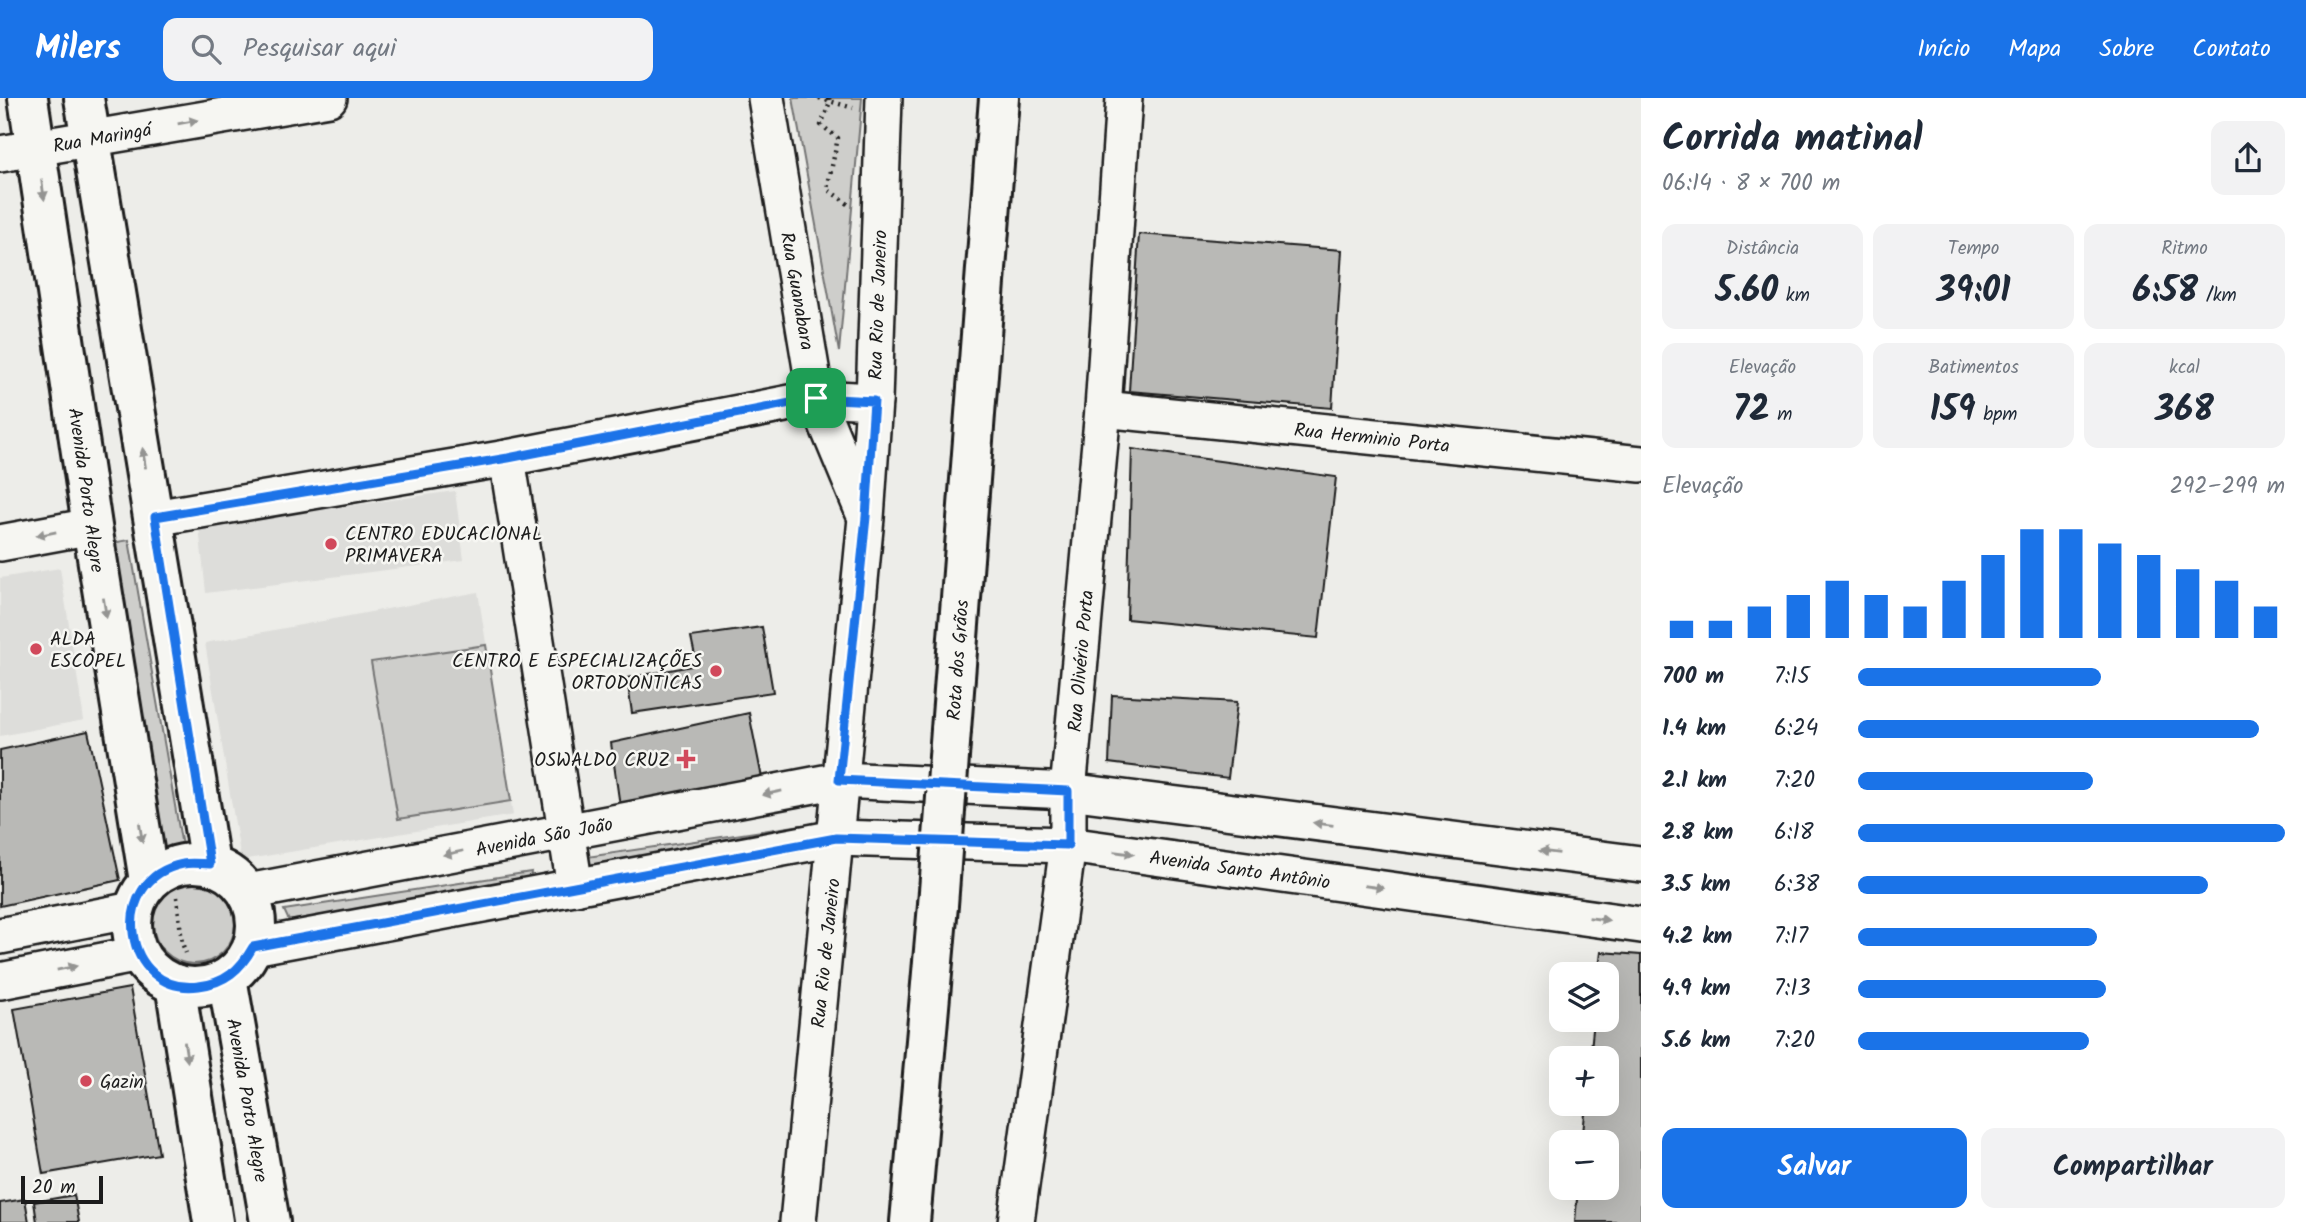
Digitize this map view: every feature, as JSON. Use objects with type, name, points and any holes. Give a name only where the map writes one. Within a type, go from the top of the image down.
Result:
[{"type":"main road","name":"Avenida Porto Alegre","points":[[28,98],[92,526],[141,895]]},
{"type":"main road","points":[[84,98],[210,864]]},
{"type":"main road","name":"Rota dos Grãos","points":[[910,1222],[938,905],[999,98]]},
{"type":"main road","points":[[185,863],[210,864],[237,878],[248,892],[255,910],[257,929],[253,947],[242,965],[227,978],[197,987],[175,984],[160,978],[139,954],[133,940],[141,895],[165,870],[185,863]]},
{"type":"main road","name":"Avenida Porto Alegre","points":[[227,978],[270,1222]]},
{"type":"main road","points":[[175,984],[213,1222]]},
{"type":"street","name":"Rua Maringá","points":[[0,154],[329,98]]},
{"type":"street","name":"Rua Guanabara","points":[[766,98],[816,398],[866,517]]},
{"type":"street","name":"Rua Olivério Porta","points":[[1016,1222],[1068,845],[1068,791],[1103,409],[1124,98]]},
{"type":"street","name":"Rua Rio de Janeiro","points":[[798,1222],[866,517],[874,401],[872,104]]},
{"type":"street","points":[[155,517],[508,458],[816,398],[874,401]]},
{"type":"street","name":"Rua Herminio Porta","points":[[1103,409],[1641,464]]},
{"type":"street","points":[[508,458],[575,887]]},
{"type":"street","points":[[0,543],[92,526]]},
{"type":"street","points":[[839,780],[1068,791],[1641,864]]},
{"type":"street","name":"Avenida São João","points":[[248,892],[839,780]]},
{"type":"street","points":[[253,947],[836,838]]},
{"type":"street","name":"Avenida Santo Antônio","points":[[836,838],[1068,845],[1641,925]]},
{"type":"street","points":[[0,936],[141,895]]},
{"type":"street","points":[[0,981],[139,954]]},
{"type":"path","points":[[819,98],[872,104]]},
{"type":"path","points":[[830,100],[821,125],[838,138],[827,189],[852,206]]},
{"type":"shaded area","points":[[793,98],[862,98],[839,352]]},
{"type":"shaded area","name":"CENTRO EDUCACIONAL PRIMAVERA","points":[[455,491],[464,560],[206,593],[199,527]]},
{"type":"shaded area","points":[[129,540],[182,846],[158,851],[112,543]]},
{"type":"shaded area","name":"ALDA ESCOPEL","points":[[60,568],[84,720],[0,736],[0,578]]},
{"type":"shaded area","points":[[478,592],[513,815],[241,860],[205,643]]},
{"type":"shaded area","points":[[486,645],[511,801],[398,819],[371,662]]},
{"type":"shaded area","points":[[802,825],[803,835],[591,869],[587,857]]},
{"type":"shaded area","points":[[531,872],[530,880],[289,921],[284,910]]},
{"type":"shaded area","points":[[194,882],[210,886],[223,894],[231,907],[235,923],[231,939],[223,952],[210,960],[194,964],[178,960],[165,952],[157,939],[153,923],[157,907],[165,894],[178,886]]},
{"type":"building","points":[[1139,234],[1342,250],[1332,408],[1129,391]]},
{"type":"building","points":[[1132,449],[1336,477],[1318,638],[1127,619]]},
{"type":"building","name":"CENTRO E ESPECIALIZAÇÕES ORTODONTICAS","points":[[762,627],[773,692],[632,713],[627,678],[697,665],[691,637]]},
{"type":"building","points":[[1112,695],[1237,702],[1228,778],[1109,763]]},
{"type":"building","name":"OSWALDO CRUZ","points":[[749,713],[762,778],[620,806],[611,743]]},
{"type":"building","points":[[88,731],[120,880],[0,906],[0,750]]},
{"type":"building","points":[[1601,952],[1641,955],[1641,1222],[1575,1222],[1577,1200],[1619,1200],[1619,1130],[1583,1130],[1585,1116],[1619,1116],[1619,1046],[1591,1046],[1593,1032],[1619,1032],[1619,962],[1600,962]]},
{"type":"building","name":"Gazin","points":[[130,988],[159,1154],[43,1174],[14,1009]]},
{"type":"building","points":[[74,1195],[79,1222],[37,1222],[34,1202]]},
{"type":"building","points":[[25,1199],[29,1222],[0,1222],[0,1203]]},
{"type":"place","name":"CENTRO EDUCACIONAL PRIMAVERA","points":[[331,544]]},
{"type":"place","name":"ALDA ESCOPEL","points":[[36,649]]},
{"type":"place","name":"CENTRO E ESPECIALIZAÇÕES ORTODONTICAS","points":[[716,671]]},
{"type":"place","name":"OSWALDO CRUZ","points":[[686,759]]},
{"type":"place","name":"Gazin","points":[[86,1081]]},
{"type":"route","points":[[816,398],[874,401],[866,517],[839,780],[1068,791],[1068,845],[836,838],[253,947],[242,965],[227,978],[210,985],[193,987],[175,984],[160,978],[148,967],[133,940],[131,925],[139,894],[149,881],[165,870],[185,863],[210,864],[155,517],[508,458],[816,398]]}]
